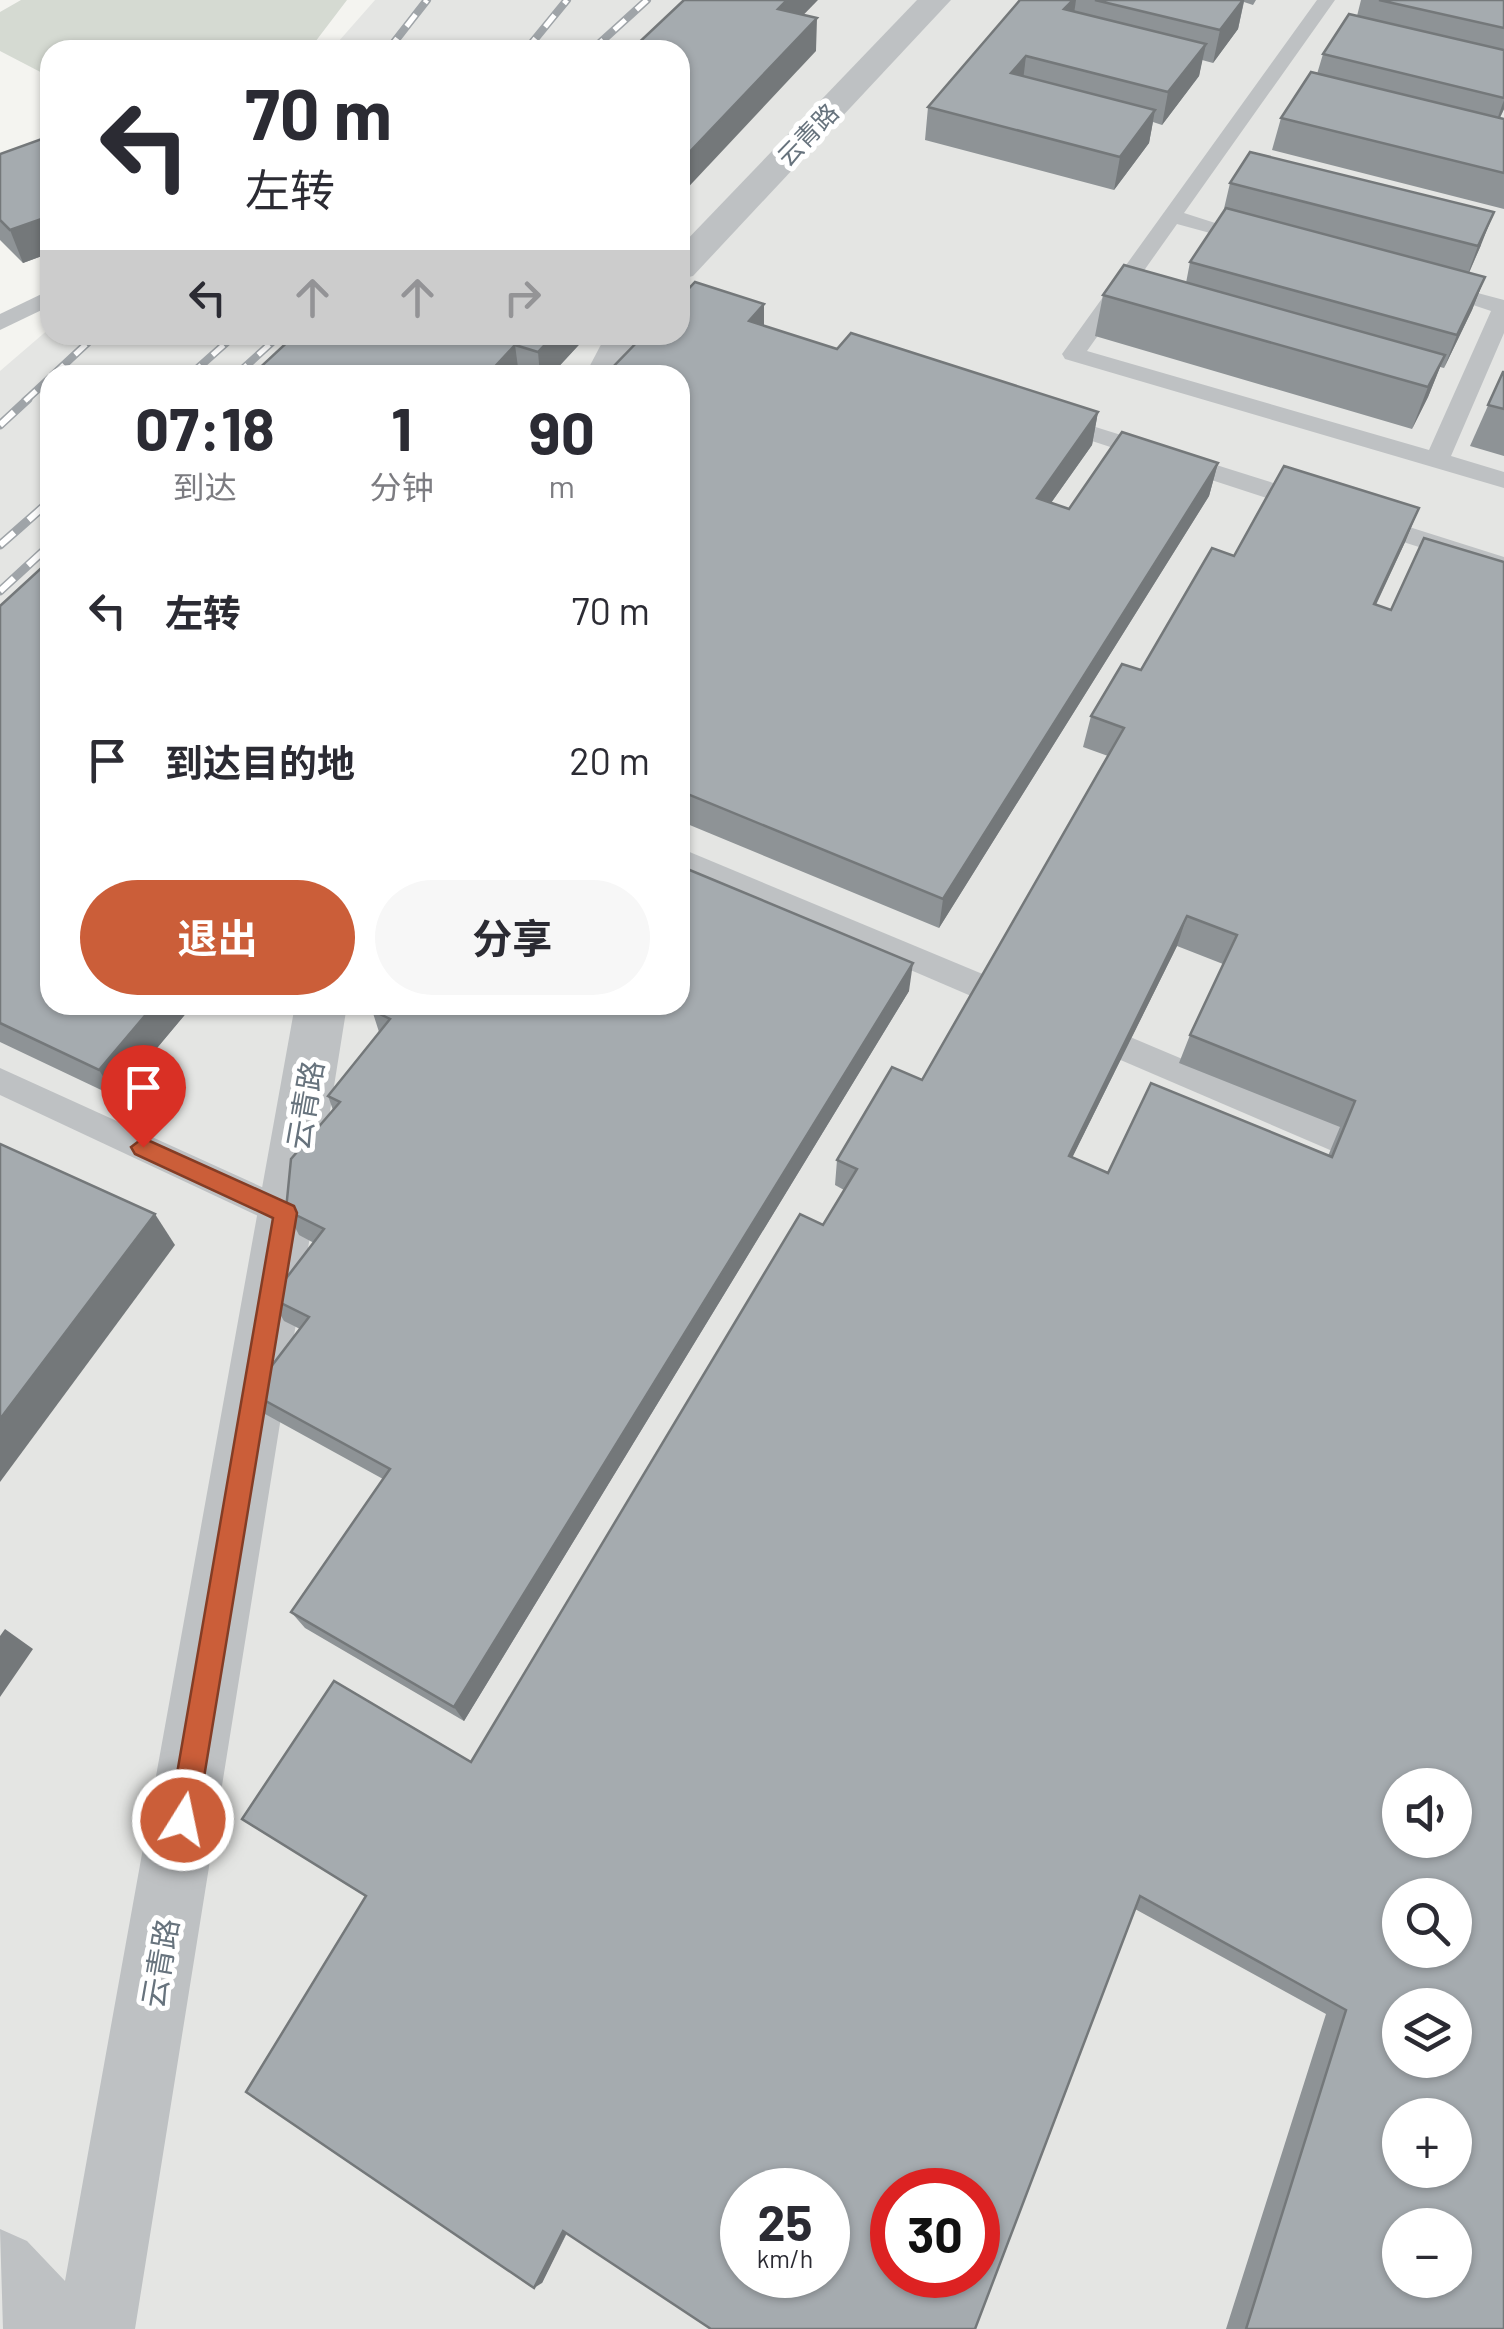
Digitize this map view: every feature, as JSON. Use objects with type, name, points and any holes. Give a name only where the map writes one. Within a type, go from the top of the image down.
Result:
[{"type":"street","name":"云青路","points":[[690,257],[935,0]]},
{"type":"street","name":"云青路","points":[[96,2329],[319,1015]]},
{"type":"street","points":[[0,2266],[56,2329]]},
{"type":"lane","points":[[1326,0],[1073,354],[1504,480]]},
{"type":"lane","points":[[1172,216],[1282,246]]},
{"type":"lane","points":[[1412,282],[1504,307],[1436,460]]},
{"type":"lane","points":[[0,322],[40,303]]},
{"type":"lane","points":[[1036,416],[1504,566]]},
{"type":"lane","points":[[690,863],[1412,1171]]},
{"type":"lane","points":[[0,1081],[286,1213]]},
{"type":"shaded area","points":[[21,0],[347,0],[317,40],[40,40],[40,72],[0,51],[0,12]]},
{"type":"shaded area","points":[[375,0],[1504,0],[1504,2329],[0,2329],[0,371],[40,337],[40,345],[690,345],[690,40],[340,40]]},
{"type":"building","points":[[684,0],[787,0],[778,9],[817,18],[690,151],[690,40],[642,40]]},
{"type":"building","points":[[1020,0],[1073,0],[1064,9],[1206,44],[1168,92],[1026,56],[1011,73],[1155,110],[1120,157],[928,107]]},
{"type":"building","points":[[1095,0],[1243,0],[1220,30]]},
{"type":"building","points":[[1379,0],[1504,0],[1504,28]]},
{"type":"building","points":[[1349,14],[1504,50],[1504,98],[1323,54]]},
{"type":"building","points":[[1311,72],[1504,119],[1504,173],[1281,118]]},
{"type":"building","points":[[40,140],[40,220],[10,230],[0,220],[0,154]]},
{"type":"building","points":[[1250,152],[1494,212],[1478,246],[1230,183]]},
{"type":"building","points":[[1226,208],[1485,277],[1457,335],[1190,262]]},
{"type":"building","points":[[1124,265],[1445,355],[1428,387],[1103,295]]},
{"type":"building","points":[[695,282],[764,304],[749,321],[837,349],[851,333],[1098,412],[1037,498],[1069,509],[1122,432],[1218,463],[943,899],[690,795],[690,365],[615,365],[634,345],[690,345],[690,287]]},
{"type":"building","points":[[284,345],[515,345],[496,365],[263,365]]},
{"type":"building","points":[[515,345],[545,345],[538,352]]},
{"type":"building","points":[[1504,372],[1504,409],[1488,405]]},
{"type":"building","points":[[1284,466],[1419,508],[1374,604],[1391,610],[1424,538],[1504,562],[1504,2329],[1246,2329],[1346,2010],[1140,1896],[1000,2263],[1000,2168],[870,2168],[870,2298],[987,2298],[975,2329],[711,2329],[563,2231],[534,2288],[246,2092],[366,1896],[242,1819],[334,1681],[471,1762],[800,1214],[823,1225],[857,1169],[837,1160],[892,1067],[922,1080],[1124,728],[1091,716],[1122,664],[1141,670],[1212,548],[1234,556]],"holes":[[[1187,916],[1237,935],[1190,1035],[1355,1101],[1332,1157],[1151,1083],[1108,1173],[1069,1156]]]},
{"type":"building","points":[[40,569],[40,1015],[146,1015],[99,1070],[0,1023],[0,606]]},
{"type":"building","points":[[690,870],[913,963],[454,1707],[291,1612],[390,1469],[251,1393],[309,1317],[271,1298],[324,1229],[286,1210],[291,1159],[340,1102],[328,1096],[390,1019],[382,1015],[690,1015]]},
{"type":"building","points":[[0,1144],[155,1214],[0,1419]]},
{"type":"railway","points":[[396,40],[427,0]]},
{"type":"railway","points":[[534,40],[567,0]]},
{"type":"railway","points":[[603,40],[647,0]]},
{"type":"railway","points":[[64,365],[85,345]]},
{"type":"railway","points":[[201,365],[224,345]]},
{"type":"railway","points":[[247,365],[269,345]]},
{"type":"railway","points":[[25,401],[40,387]]},
{"type":"railway","points":[[0,425],[28,399]]},
{"type":"railway","points":[[0,545],[40,510]]},
{"type":"railway","points":[[0,591],[40,554]]},
{"type":"route","points":[[143,1147],[286,1213],[183,1820]]}]
